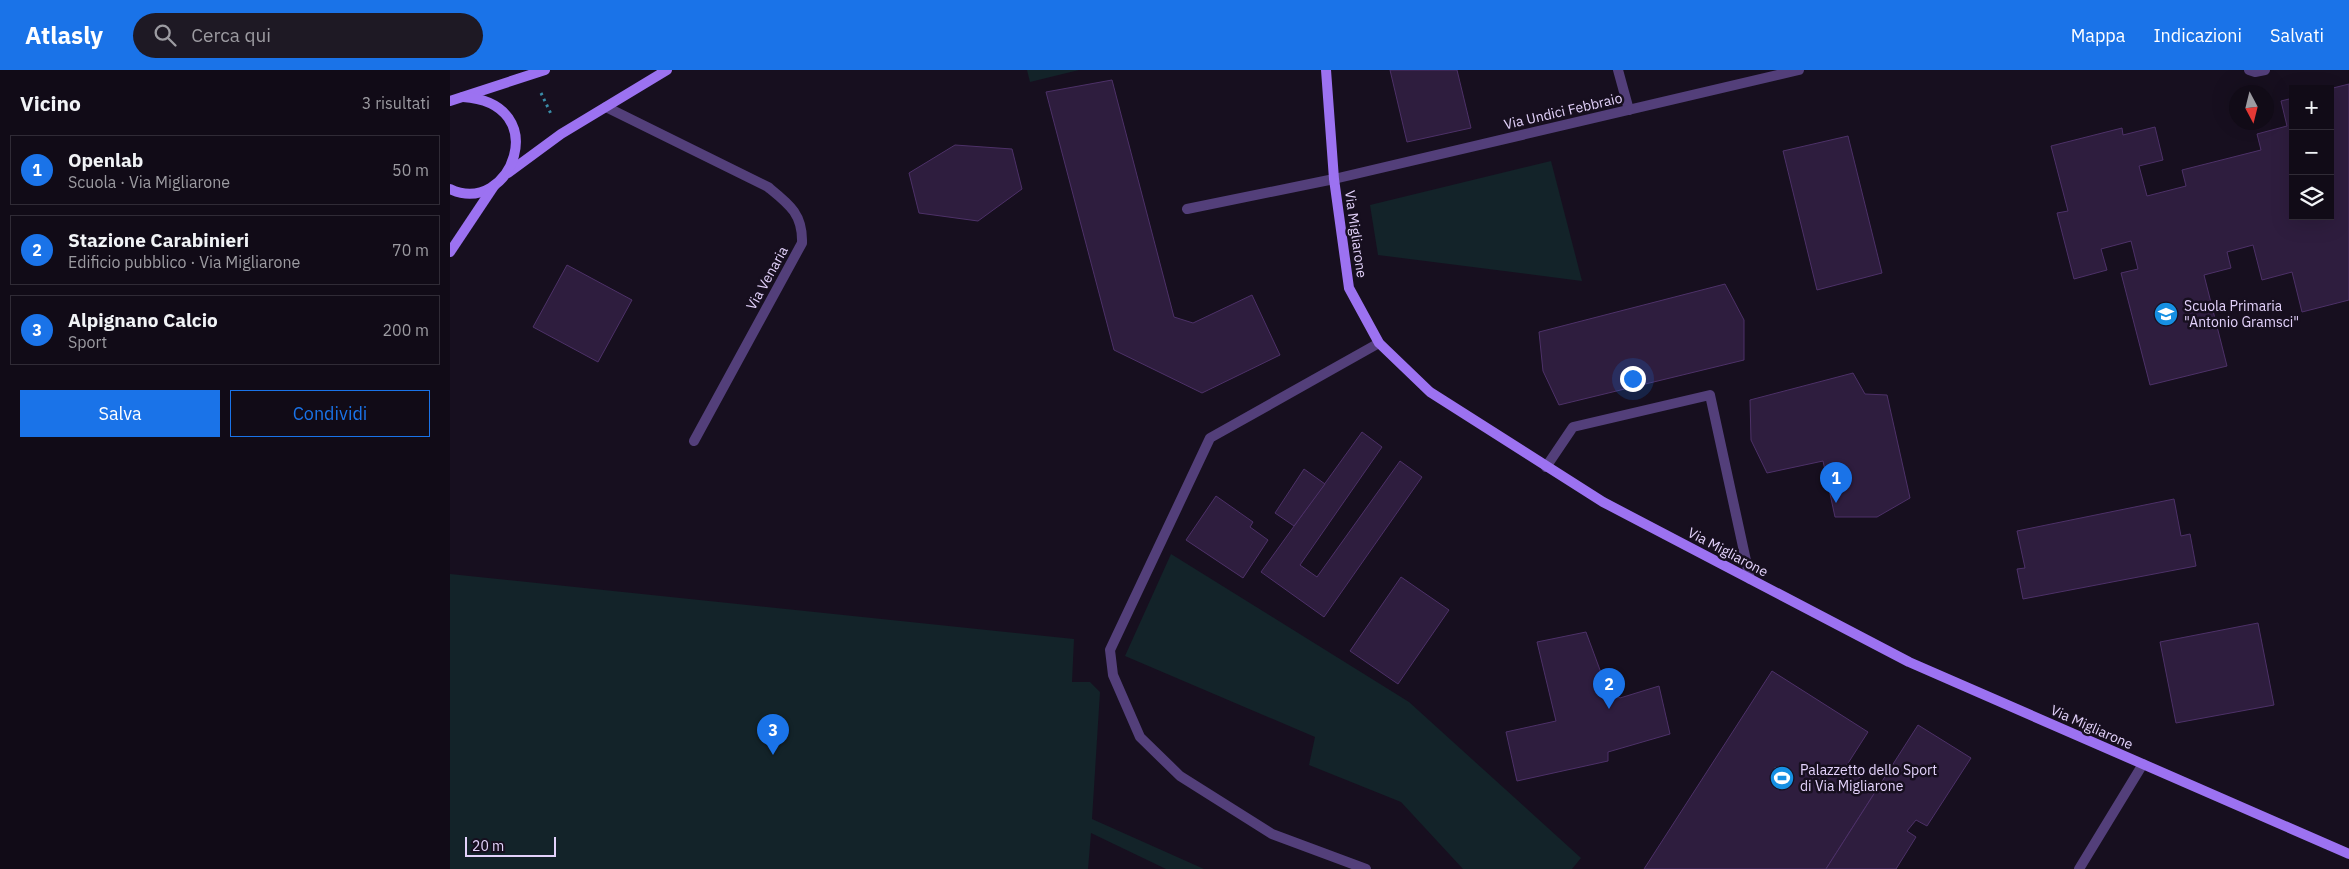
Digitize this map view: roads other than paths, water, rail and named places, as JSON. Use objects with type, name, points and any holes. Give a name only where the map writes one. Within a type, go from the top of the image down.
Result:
[{"type":"street","points":[[450,101],[545,70]]},
{"type":"street","points":[[450,252],[494,186],[508,173],[561,134],[667,70]]},
{"type":"street","name":"Via Migliarone","points":[[1326,70],[1334,179],[1350,288],[1379,343],[1430,392],[1603,502],[1910,662],[2349,854]]},
{"type":"street","points":[[1618,70],[1629,110]]},
{"type":"street","name":"Via Undici Febbraio","points":[[1187,209],[1334,179],[1799,70]]},
{"type":"street","points":[[2249,70],[2255,72],[2264,70]]},
{"type":"street","points":[[463,97],[482,98],[498,107],[511,121],[516,138],[515,156],[508,173]]},
{"type":"street","name":"Via Venaria","points":[[606,107],[768,187],[789,204],[803,229],[802,243],[694,441]]},
{"type":"street","points":[[450,188],[457,192],[476,192],[494,186]]},
{"type":"street","points":[[1366,869],[1272,834],[1180,776],[1140,738],[1113,675],[1110,650],[1210,438],[1379,343]]},
{"type":"street","points":[[1546,467],[1572,428],[1710,395],[1750,579]]},
{"type":"street","points":[[2080,869],[2143,764]]},
{"type":"place","name":"Scuola Primaria \"Antonio Gramsci\"","points":[[2166,314]]},
{"type":"place","name":"Openlab","points":[[1836,503]]},
{"type":"place","name":"Stazione Carabinieri","points":[[1609,709]]},
{"type":"place","name":"Alpignano Calcio","points":[[773,755]]},
{"type":"place","name":"Palazzetto dello Sport di Via Migliarone","points":[[1782,778]]}]
